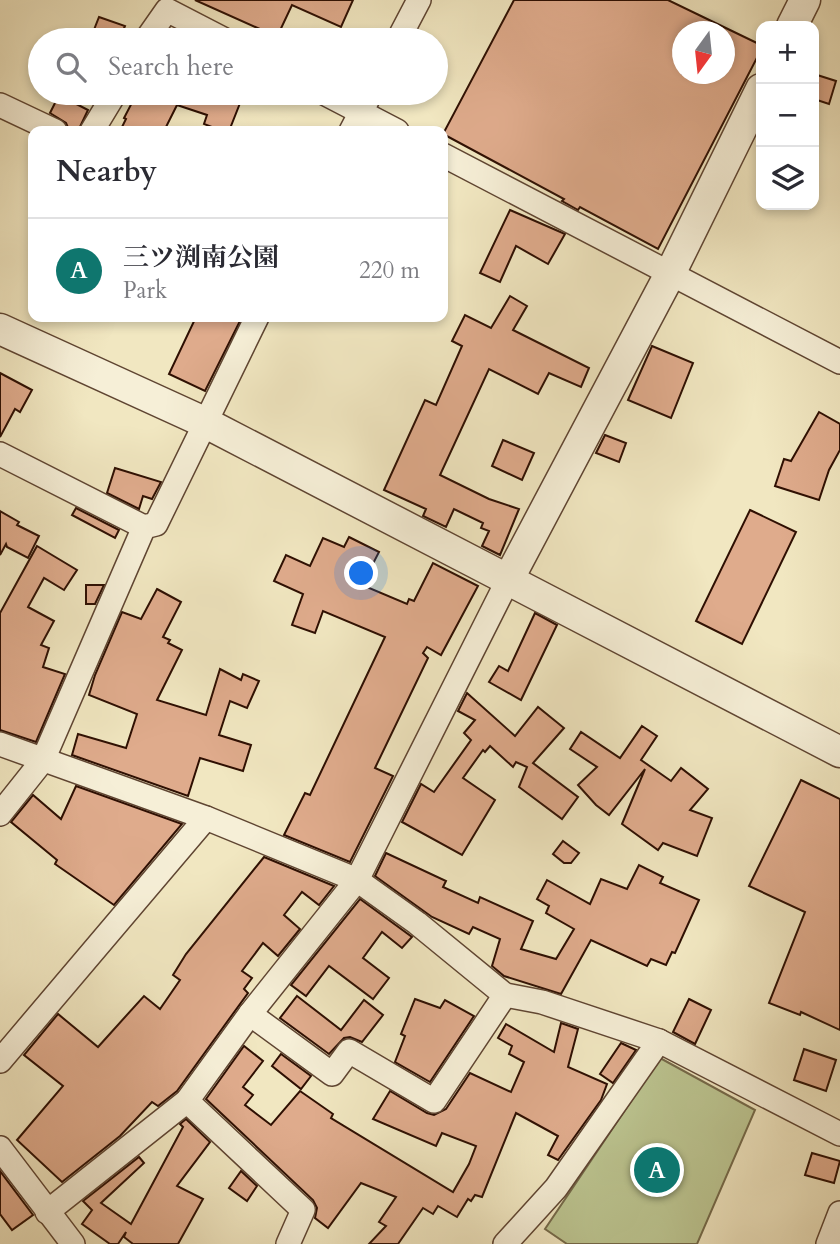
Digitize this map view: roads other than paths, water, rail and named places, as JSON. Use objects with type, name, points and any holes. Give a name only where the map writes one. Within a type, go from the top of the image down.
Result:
[{"type":"street","points":[[404,28],[419,0]]},
{"type":"street","points":[[794,21],[805,0]]},
{"type":"street","points":[[154,28],[167,10],[202,28]]},
{"type":"street","points":[[47,1212],[187,1101],[250,1014],[357,880],[508,580],[670,274],[756,99]]},
{"type":"street","points":[[0,105],[44,126]]},
{"type":"street","points":[[95,126],[108,105]]},
{"type":"street","points":[[360,112],[387,126]]},
{"type":"street","points":[[448,158],[840,362]]},
{"type":"street","points":[[0,453],[144,527],[156,524],[254,322]]},
{"type":"street","points":[[0,329],[204,422],[840,752]]},
{"type":"street","points":[[0,814],[43,760],[144,527]]},
{"type":"street","points":[[0,744],[205,818],[357,880],[417,923],[505,995],[542,1002],[659,1041],[840,1134]]},
{"type":"street","points":[[0,1061],[205,818]]},
{"type":"street","points":[[250,1014],[332,1074],[349,1051],[435,1101],[505,995]]},
{"type":"street","points":[[505,1244],[556,1188],[659,1041]]},
{"type":"street","points":[[187,1101],[303,1210],[288,1244]]},
{"type":"street","points":[[0,1148],[73,1244]]},
{"type":"street","points":[[828,1244],[840,1213]]},
{"type":"place","name":"三ツ渕南公園","points":[[657,1170]]}]
